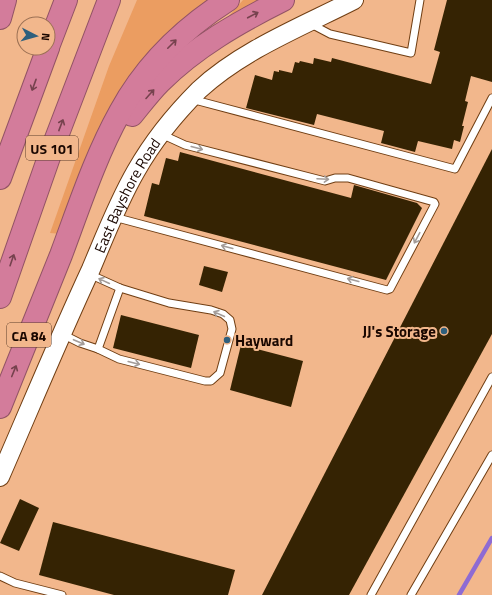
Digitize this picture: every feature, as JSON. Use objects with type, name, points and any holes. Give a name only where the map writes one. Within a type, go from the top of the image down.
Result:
[{"type":"highway","points":[[0,18],[5,0]]},
{"type":"highway","name":"US 101","points":[[56,27],[66,0]]},
{"type":"highway","name":"US 101","points":[[0,297],[49,157],[109,0]]},
{"type":"highway","points":[[58,262],[103,146],[120,111],[134,89],[161,56],[181,35],[199,20],[228,0]]},
{"type":"highway","points":[[58,262],[104,161],[125,125],[145,99],[179,65],[215,38],[234,26],[283,0]]},
{"type":"highway","name":"US 101","points":[[0,178],[45,56]]},
{"type":"highway","name":"CA 84","points":[[0,407],[58,262]]},
{"type":"street","name":"East Bayshore Road","points":[[0,477],[61,334],[114,217],[136,172],[160,134],[191,99],[220,73],[265,45],[354,0]]},
{"type":"lane","points":[[309,23],[330,34],[411,53],[420,0]]},
{"type":"lane","points":[[191,99],[455,169],[492,98]]},
{"type":"lane","points":[[114,217],[387,290],[390,289],[435,204],[434,202],[348,178],[335,178],[325,181],[185,144],[160,134]]},
{"type":"lane","points":[[61,334],[119,359],[205,381],[211,381],[220,373],[232,329],[230,320],[223,314],[210,310],[169,303],[120,288],[89,274]]},
{"type":"lane","points":[[98,349],[120,288]]},
{"type":"lane","points":[[371,595],[492,377]]},
{"type":"lane","points":[[411,595],[492,455]]},
{"type":"lane","points":[[0,576],[15,583],[62,595]]},
{"type":"shaded area","points":[[137,0],[213,0],[164,39],[61,234],[50,233],[109,66]]},
{"type":"shaded area","points":[[243,0],[260,0],[229,16]]},
{"type":"building","points":[[447,0],[492,0],[492,82],[471,76],[465,101],[468,102],[460,142],[454,140],[452,149],[418,141],[415,152],[381,143],[384,131],[317,114],[314,125],[246,108],[255,75],[272,80],[274,71],[279,72],[279,70],[292,73],[295,62],[299,63],[300,61],[313,64],[314,58],[331,62],[332,58],[431,84],[440,52],[434,50]]},
{"type":"building","points":[[492,149],[492,334],[349,595],[262,595]]},
{"type":"building","points":[[180,152],[351,198],[354,185],[417,203],[422,208],[386,280],[144,216],[152,183],[159,185],[166,158],[178,161]]},
{"type":"building","points":[[204,266],[228,272],[222,292],[199,285]]},
{"type":"building","points":[[121,315],[199,335],[191,368],[113,348]]},
{"type":"building","points":[[241,345],[303,361],[291,407],[230,390]]},
{"type":"building","points":[[20,499],[39,508],[19,551],[0,543]]},
{"type":"building","points":[[53,522],[235,570],[228,595],[114,595],[39,575]]},
{"type":"waterway","points":[[459,595],[492,538]]},
{"type":"place","name":"JJ's Storage","points":[[444,331]]},
{"type":"place","name":"Hayward","points":[[227,340]]}]
